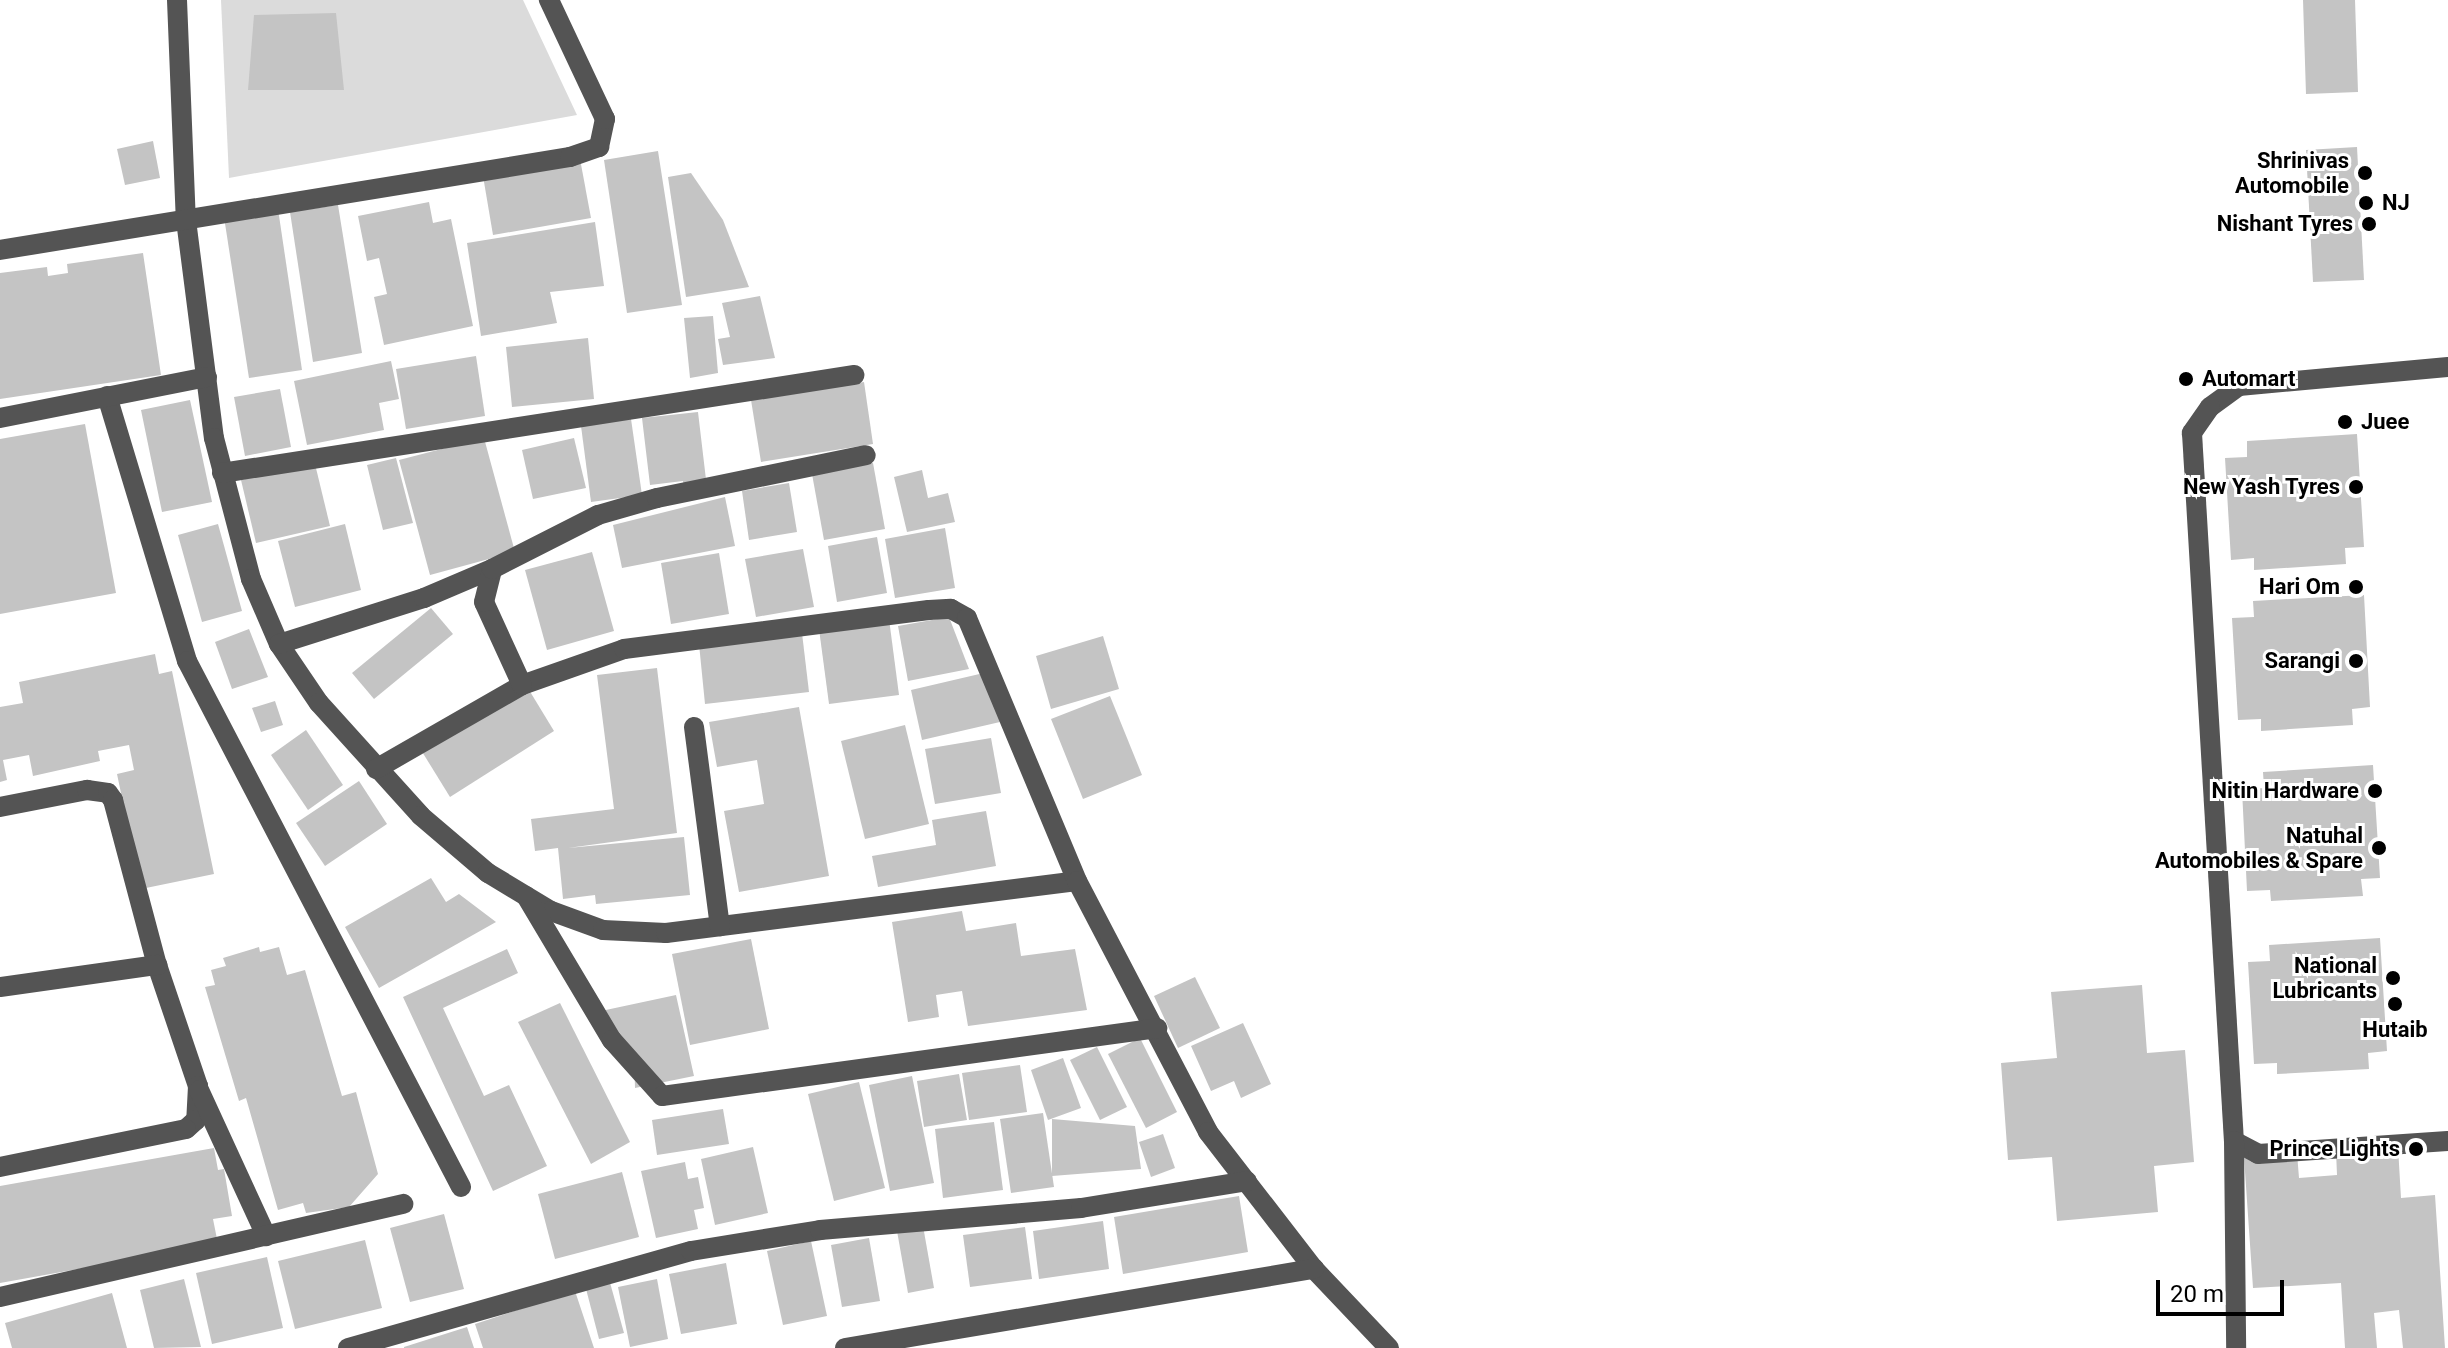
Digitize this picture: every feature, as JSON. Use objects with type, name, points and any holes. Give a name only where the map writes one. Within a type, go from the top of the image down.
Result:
[{"type":"street","points":[[177,0],[186,220],[222,473],[251,579],[279,644],[319,703],[376,769],[432,826],[488,873],[551,911],[603,930],[666,933],[1077,881]]},
{"type":"street","points":[[0,250],[570,157],[599,147],[605,119],[549,0]]},
{"type":"street","points":[[2236,1348],[2234,1141],[2192,433],[2210,407],[2239,386],[2448,367]]},
{"type":"street","points":[[222,473],[854,375]]},
{"type":"street","points":[[0,418],[207,377]]},
{"type":"street","points":[[107,396],[187,661],[461,1187]]},
{"type":"street","points":[[279,644],[424,598],[492,569],[598,515],[866,455]]},
{"type":"street","points":[[492,569],[484,602],[522,685]]},
{"type":"street","points":[[376,769],[522,685],[624,649],[951,609],[967,618],[1077,881],[1157,1028],[1208,1132],[1314,1269],[1389,1348]]},
{"type":"street","points":[[694,727],[720,926]]},
{"type":"street","points":[[0,807],[87,790],[108,793],[157,965],[198,1086],[266,1236]]},
{"type":"street","points":[[526,896],[612,1040],[662,1096],[1157,1028]]},
{"type":"street","points":[[0,987],[157,965]]},
{"type":"street","points":[[0,1167],[186,1129],[196,1120],[198,1086]]},
{"type":"street","points":[[2234,1141],[2258,1154],[2448,1141]]},
{"type":"street","points":[[348,1348],[691,1251],[820,1230],[1081,1208],[1247,1181]]},
{"type":"street","points":[[0,1297],[403,1204]]},
{"type":"street","points":[[845,1348],[1314,1269]]},
{"type":"shaded area","points":[[221,0],[523,0],[577,115],[229,178]]},
{"type":"building","points":[[2303,0],[2355,0],[2358,92],[2306,94]]},
{"type":"building","points":[[336,13],[344,90],[248,90],[254,15]]},
{"type":"building","points":[[153,141],[160,178],[125,185],[117,149]]},
{"type":"building","points":[[2357,147],[2364,280],[2313,282],[2306,150]]},
{"type":"building","points":[[658,151],[682,305],[627,313],[604,160]]},
{"type":"building","points":[[580,159],[591,218],[493,235],[483,176]]},
{"type":"building","points":[[691,173],[723,220],[749,287],[686,297],[668,177]]},
{"type":"building","points":[[429,202],[433,223],[451,219],[473,326],[384,345],[374,297],[387,294],[379,258],[367,261],[358,216]]},
{"type":"building","points":[[338,205],[362,353],[313,362],[290,212]]},
{"type":"building","points":[[278,209],[302,370],[249,378],[224,217]]},
{"type":"building","points":[[595,222],[604,286],[550,292],[557,323],[481,336],[467,243]]},
{"type":"building","points":[[143,253],[161,375],[0,399],[0,273],[47,267],[48,276],[68,273],[67,264]]},
{"type":"building","points":[[760,296],[775,358],[723,365],[718,339],[730,337],[722,303]]},
{"type":"building","points":[[713,316],[718,373],[690,378],[684,318]]},
{"type":"building","points":[[588,338],[594,399],[512,407],[506,347]]},
{"type":"building","points":[[476,356],[485,416],[406,429],[396,369]]},
{"type":"building","points":[[391,361],[399,399],[379,403],[384,430],[307,445],[294,381]]},
{"type":"building","points":[[864,382],[873,444],[761,462],[751,400]]},
{"type":"building","points":[[280,389],[291,447],[245,456],[234,397]]},
{"type":"building","points":[[190,400],[212,502],[162,512],[141,410]]},
{"type":"building","points":[[698,412],[707,488],[684,491],[683,481],[650,485],[642,418]]},
{"type":"building","points":[[631,419],[642,495],[591,502],[581,426]]},
{"type":"building","points":[[85,424],[116,593],[0,614],[0,439]]},
{"type":"building","points":[[2357,434],[2364,547],[2345,548],[2346,564],[2254,570],[2254,558],[2231,560],[2225,458],[2247,457],[2247,441]]},
{"type":"building","points":[[484,438],[515,552],[430,575],[399,460]]},
{"type":"building","points":[[574,438],[586,488],[533,499],[522,450]]},
{"type":"building","points":[[396,458],[413,523],[383,530],[367,465]]},
{"type":"building","points":[[873,463],[885,529],[824,540],[812,474]]},
{"type":"building","points":[[315,464],[330,526],[256,543],[241,480]]},
{"type":"building","points":[[922,470],[928,498],[948,493],[955,522],[907,532],[894,477]]},
{"type":"building","points":[[789,483],[797,532],[749,540],[742,491]]},
{"type":"building","points":[[725,497],[735,546],[622,568],[613,525]]},
{"type":"building","points":[[218,524],[242,611],[202,622],[178,535]]},
{"type":"building","points":[[345,524],[361,590],[295,607],[278,541]]},
{"type":"building","points":[[945,528],[955,588],[895,598],[885,539]]},
{"type":"building","points":[[877,537],[887,593],[837,602],[828,546]]},
{"type":"building","points":[[803,549],[814,607],[756,617],[745,559]]},
{"type":"building","points":[[592,552],[614,631],[547,650],[525,570]]},
{"type":"building","points":[[719,553],[729,614],[671,624],[661,563]]},
{"type":"building","points":[[2364,595],[2370,707],[2352,709],[2353,725],[2261,731],[2261,719],[2238,720],[2232,618],[2254,617],[2253,601]]},
{"type":"building","points":[[431,608],[453,634],[374,699],[352,673]]},
{"type":"building","points":[[949,617],[969,669],[908,681],[898,626]]},
{"type":"building","points":[[889,619],[899,695],[829,704],[819,629]]},
{"type":"building","points":[[249,629],[268,677],[232,689],[215,642]]},
{"type":"building","points":[[802,633],[809,692],[705,704],[699,644]]},
{"type":"building","points":[[1103,636],[1119,689],[1051,709],[1036,656]]},
{"type":"building","points":[[155,654],[159,674],[172,671],[214,874],[141,889],[117,774],[134,770],[129,745],[98,751],[100,761],[33,776],[29,755],[3,760],[7,780],[0,782],[0,707],[23,703],[19,682]]},
{"type":"building","points":[[657,668],[677,833],[568,848],[684,837],[690,895],[596,904],[595,895],[563,899],[558,848],[535,851],[531,819],[614,809],[597,675]]},
{"type":"building","points":[[988,672],[1000,722],[922,740],[911,690]]},
{"type":"building","points":[[526,685],[554,731],[450,797],[421,750]]},
{"type":"building","points":[[1110,696],[1142,775],[1083,799],[1051,719]]},
{"type":"building","points":[[275,701],[283,725],[261,732],[252,708]]},
{"type":"building","points":[[799,707],[829,876],[739,892],[724,811],[764,804],[757,760],[717,767],[709,722]]},
{"type":"building","points":[[905,725],[929,824],[865,839],[841,741]]},
{"type":"building","points":[[306,730],[343,785],[308,810],[271,755]]},
{"type":"building","points":[[991,738],[1001,793],[935,804],[925,749]]},
{"type":"building","points":[[2373,765],[2380,878],[2361,879],[2363,896],[2271,901],[2270,890],[2247,891],[2242,790],[2264,788],[2263,772]]},
{"type":"building","points":[[359,781],[387,824],[325,866],[296,823]]},
{"type":"building","points":[[986,811],[996,866],[878,887],[872,856],[936,845],[932,820]]},
{"type":"building","points":[[431,878],[446,902],[459,894],[496,922],[379,988],[345,927]]},
{"type":"building","points":[[962,911],[966,931],[1016,923],[1021,956],[1075,949],[1087,1010],[968,1026],[962,991],[936,995],[939,1017],[908,1022],[892,922]]},
{"type":"building","points":[[2380,938],[2387,1051],[2368,1053],[2369,1069],[2277,1074],[2277,1063],[2254,1064],[2248,962],[2270,961],[2269,945]]},
{"type":"building","points":[[751,939],[769,1029],[690,1045],[672,954]]},
{"type":"building","points":[[259,947],[260,952],[279,947],[287,975],[305,970],[342,1096],[356,1092],[378,1174],[349,1207],[306,1213],[303,1203],[278,1210],[246,1098],[239,1101],[205,987],[215,985],[211,970],[226,966],[223,958]]},
{"type":"building","points":[[507,949],[518,973],[443,1008],[484,1096],[509,1085],[547,1166],[493,1191],[403,997]]},
{"type":"building","points":[[1195,977],[1220,1028],[1178,1048],[1154,996]]},
{"type":"building","points":[[2142,985],[2147,1053],[2185,1050],[2194,1162],[2154,1166],[2158,1212],[2057,1221],[2052,1157],[2008,1160],[2001,1063],[2057,1058],[2051,992]]},
{"type":"building","points":[[676,995],[694,1076],[635,1088],[634,1057],[587,1014]]},
{"type":"building","points":[[560,1003],[630,1142],[591,1164],[518,1022]]},
{"type":"building","points":[[1243,1023],[1271,1084],[1241,1098],[1234,1081],[1211,1091],[1191,1046]]},
{"type":"building","points":[[1140,1038],[1177,1112],[1146,1128],[1108,1054]]},
{"type":"building","points":[[1097,1047],[1127,1107],[1100,1120],[1070,1060]]},
{"type":"building","points":[[1063,1058],[1081,1108],[1048,1120],[1031,1070]]},
{"type":"building","points":[[1020,1065],[1027,1112],[969,1120],[962,1073]]},
{"type":"building","points":[[959,1074],[967,1120],[924,1127],[917,1081]]},
{"type":"building","points":[[912,1076],[934,1183],[890,1191],[869,1085]]},
{"type":"building","points":[[859,1082],[885,1188],[834,1201],[808,1094]]},
{"type":"building","points":[[723,1109],[729,1144],[657,1155],[652,1120]]},
{"type":"building","points":[[1043,1113],[1054,1187],[1011,1193],[1000,1119]]},
{"type":"building","points":[[1052,1119],[1135,1126],[1141,1169],[1052,1176]]},
{"type":"building","points":[[994,1122],[1003,1190],[943,1198],[935,1129]]},
{"type":"building","points":[[1163,1134],[1175,1168],[1151,1177],[1139,1142]]},
{"type":"building","points":[[753,1147],[768,1213],[715,1225],[701,1159]]},
{"type":"building","points":[[2398,1147],[2401,1198],[2435,1195],[2445,1348],[2403,1348],[2399,1310],[2374,1313],[2377,1348],[2345,1348],[2341,1283],[2253,1288],[2244,1157],[2297,1153],[2299,1178],[2337,1175],[2336,1151]]},
{"type":"building","points":[[214,1148],[218,1170],[224,1169],[232,1216],[213,1219],[218,1244],[0,1283],[0,1186]]},
{"type":"building","points":[[685,1162],[688,1179],[698,1177],[704,1208],[694,1210],[698,1229],[656,1238],[641,1171]]},
{"type":"building","points":[[622,1172],[639,1237],[555,1259],[538,1194]]},
{"type":"building","points":[[1239,1196],[1248,1252],[1123,1274],[1114,1217]]},
{"type":"building","points":[[444,1214],[464,1289],[410,1302],[390,1228]]},
{"type":"building","points":[[1103,1221],[1109,1269],[1039,1279],[1033,1231]]},
{"type":"building","points":[[923,1226],[934,1288],[908,1293],[897,1231]]},
{"type":"building","points":[[1025,1227],[1032,1279],[970,1287],[963,1235]]},
{"type":"building","points":[[869,1238],[880,1301],[842,1307],[831,1245]]},
{"type":"building","points":[[365,1240],[382,1308],[295,1329],[278,1261]]},
{"type":"building","points":[[811,1241],[827,1316],[783,1325],[767,1251]]},
{"type":"building","points":[[267,1257],[283,1328],[212,1344],[196,1273]]},
{"type":"building","points":[[726,1263],[737,1324],[681,1334],[669,1274]]},
{"type":"building","points":[[184,1279],[201,1347],[154,1348],[140,1290]]},
{"type":"building","points":[[609,1279],[624,1333],[599,1339],[585,1285]]},
{"type":"building","points":[[657,1279],[668,1339],[630,1347],[618,1287]]},
{"type":"building","points":[[575,1291],[594,1348],[483,1348],[475,1324]]},
{"type":"building","points":[[112,1293],[127,1348],[12,1348],[5,1323]]},
{"type":"building","points":[[467,1327],[474,1348],[404,1348],[404,1347]]},
{"type":"place","name":"Shrinivas Automobile","points":[[2365,173]]},
{"type":"place","name":"NJ","points":[[2366,203]]},
{"type":"place","name":"Nishant Tyres","points":[[2369,224]]},
{"type":"place","name":"Automart","points":[[2186,379]]},
{"type":"place","name":"Juee","points":[[2345,422]]},
{"type":"place","name":"New Yash Tyres","points":[[2356,487]]},
{"type":"place","name":"Hari Om","points":[[2356,587]]},
{"type":"place","name":"Sarangi","points":[[2356,661]]},
{"type":"place","name":"Nitin Hardware","points":[[2375,791]]},
{"type":"place","name":"Natuhal Automobiles & Spare","points":[[2379,848]]},
{"type":"place","name":"National Lubricants","points":[[2393,978]]},
{"type":"place","name":"Hutaib","points":[[2395,1004]]},
{"type":"place","name":"Prince Lights","points":[[2416,1149]]}]
